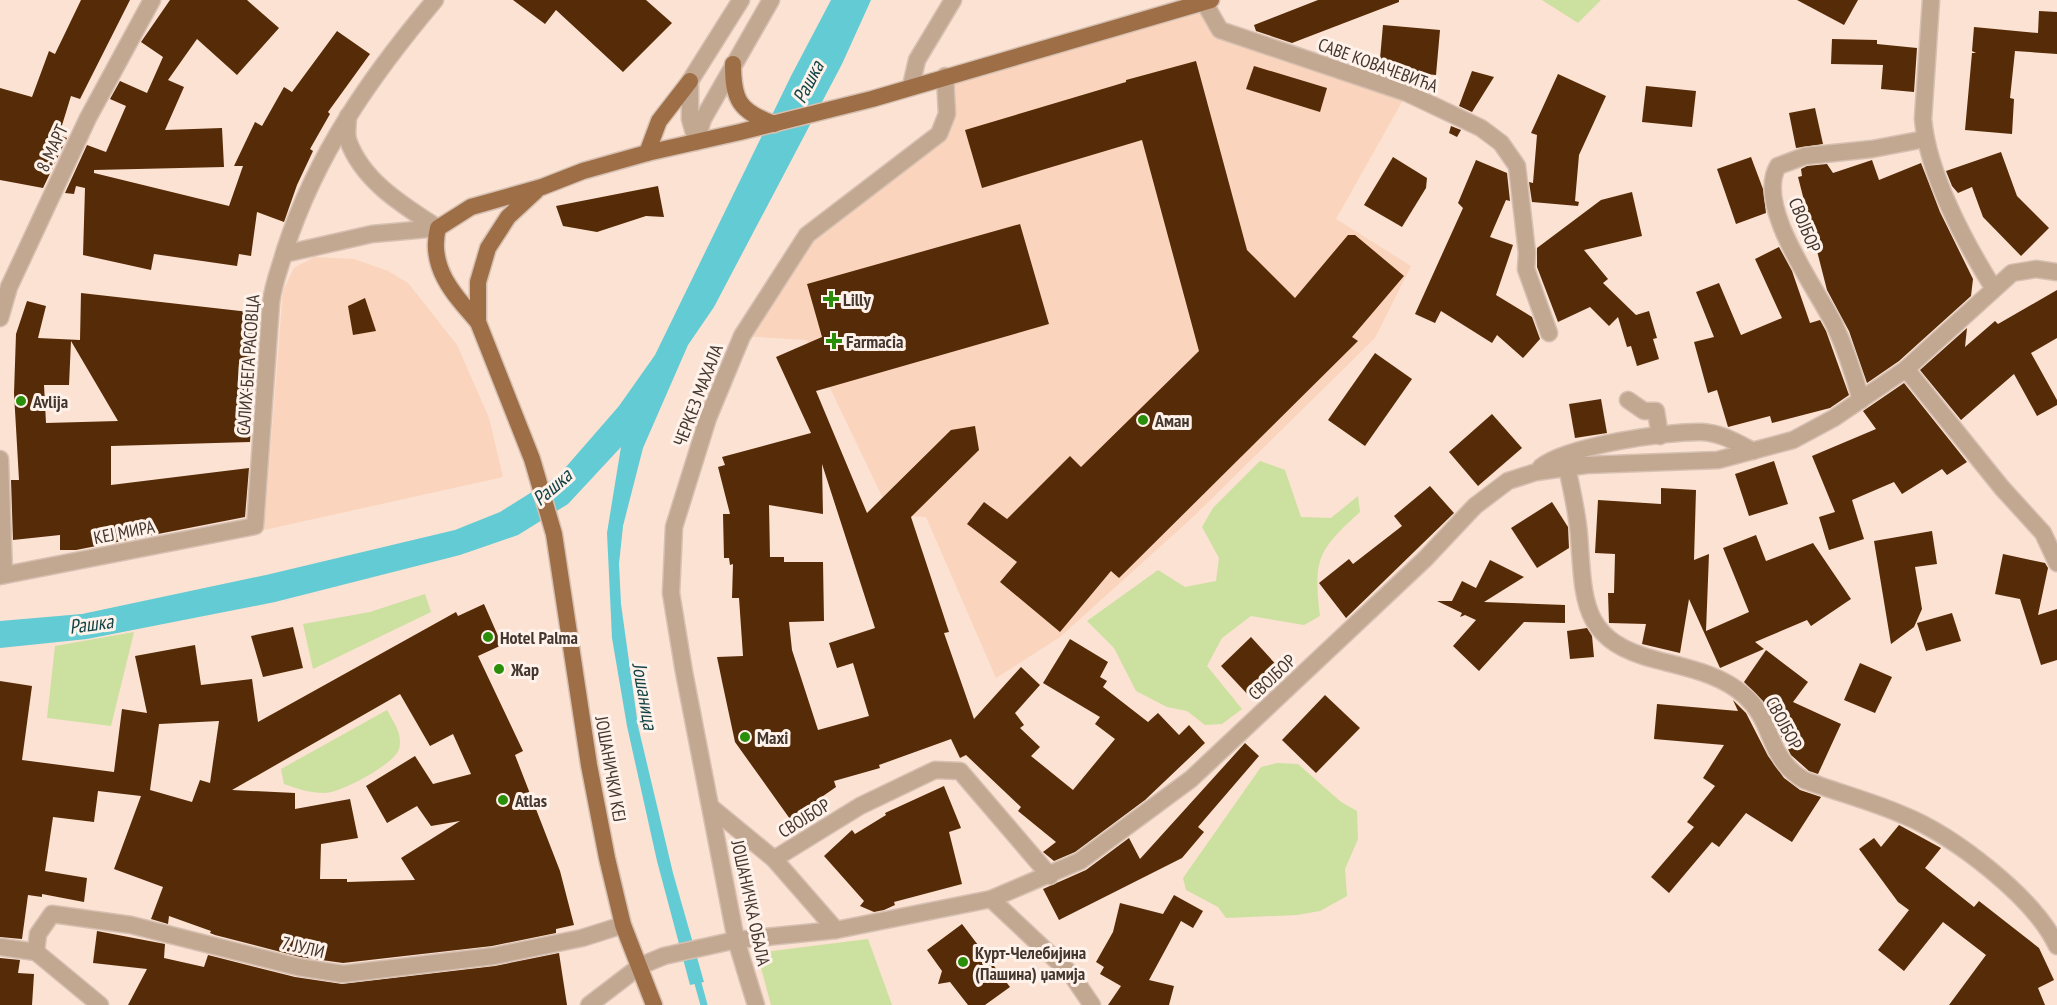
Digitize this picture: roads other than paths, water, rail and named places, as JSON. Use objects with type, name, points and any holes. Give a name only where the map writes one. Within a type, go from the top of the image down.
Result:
[{"type":"main road","name":"САВЕ КОВАЧЕВИЋА","points":[[542,187],[583,171],[647,153],[872,99],[1208,1]]},
{"type":"main road","points":[[733,64],[735,95],[746,110],[774,124]]},
{"type":"main road","points":[[647,153],[659,122],[690,81]]},
{"type":"main road","points":[[478,322],[447,285],[438,267],[434,242],[438,228],[471,207],[542,187]]},
{"type":"main road","points":[[478,322],[478,282],[488,248],[508,217],[542,187]]},
{"type":"main road","name":"ЈОШАНИЧКИ КЕЈ","points":[[478,322],[532,459],[554,534],[589,765],[623,925],[654,1005]]},
{"type":"street","name":"8. МАРТ","points":[[0,318],[9,287],[88,118],[152,0]]},
{"type":"street","name":"САЛИХ-БЕГА РАСОВЦА","points":[[255,526],[271,303],[284,254],[307,190],[324,154],[384,61],[435,0]]},
{"type":"street","points":[[696,142],[690,119],[690,81],[741,0]]},
{"type":"street","points":[[696,142],[703,118],[771,0]]},
{"type":"street","points":[[911,86],[917,60],[953,0]]},
{"type":"street","points":[[1931,0],[1923,119],[1925,139],[1971,253],[1994,290]]},
{"type":"street","name":"САВЕ КОВАЧЕВИЋА","points":[[1208,1],[1220,30],[1407,93],[1480,128],[1501,142],[1517,166],[1524,223],[1526,269],[1549,333]]},
{"type":"street","name":"ЧЕРКЕЗ МАХАЛА","points":[[712,808],[684,672],[671,593],[674,526],[708,418],[742,336],[807,235],[939,134],[947,114],[945,76]]},
{"type":"street","points":[[348,115],[347,138],[373,180],[400,203],[438,228]]},
{"type":"street","name":"СВОЈБОР","points":[[1862,400],[1834,325],[1801,267],[1777,212],[1771,187],[1772,179],[1778,166],[1805,156],[1872,149],[1925,139]]},
{"type":"street","points":[[284,254],[372,234],[438,228]]},
{"type":"street","name":"СВОЈБОР","points":[[712,808],[774,859],[836,930],[991,899],[1050,876],[1080,861],[1191,779],[1425,559],[1475,506],[1508,481],[1536,472],[1567,468],[1718,460],[1793,440],[1813,431],[1906,369],[1973,312],[2012,273],[2024,270],[2057,273]]},
{"type":"street","points":[[1906,369],[2002,488],[2043,533],[2057,562]]},
{"type":"street","points":[[1628,400],[1644,411],[1656,411],[1660,436]]},
{"type":"street","name":"СВОЈБОР","points":[[1536,472],[1548,461],[1568,454],[1660,436],[1713,434],[1723,436],[1753,451]]},
{"type":"street","points":[[0,459],[2,575]]},
{"type":"street","name":"СВОЈБОР","points":[[1567,468],[1577,510],[1586,606],[1604,635],[1630,653],[1687,668],[1731,685],[1758,711],[1781,761],[1789,771],[1804,780],[1905,815],[1932,829],[2005,883],[2041,918],[2057,946]]},
{"type":"street","name":"КЕЈ МИРА","points":[[2,575],[255,526]]},
{"type":"street","name":"СВОЈБОР","points":[[774,859],[860,806],[935,770],[960,771],[1050,876]]},
{"type":"street","name":"ЈОШАНИЧКА ОБАЛА","points":[[712,808],[736,940],[756,1005]]},
{"type":"street","points":[[991,899],[1071,974],[1092,1005]]},
{"type":"street","name":"7. ЈУЛИ","points":[[36,952],[38,934],[52,914],[131,926],[298,967],[343,974],[494,956],[582,938],[623,925]]},
{"type":"street","points":[[589,1005],[640,966],[664,956],[736,940],[836,930]]},
{"type":"street","points":[[0,947],[36,952],[100,1005]]},
{"type":"water","name":"Рашка","points":[[831,0],[871,0],[842,64],[714,307],[688,345],[643,448],[623,526],[619,564],[621,604],[638,726],[673,873],[704,982],[690,985],[657,861],[627,726],[612,638],[607,533],[621,447],[568,504],[518,535],[460,555],[275,602],[87,639],[0,648],[0,621],[82,614],[266,575],[455,530],[500,512],[559,475],[619,406],[655,355],[791,76]]},
{"type":"waterway","name":"Јошаница","points":[[696,976],[704,1005]]},
{"type":"place","name":"Lilly","points":[[831,299]]},
{"type":"place","name":"Farmacia","points":[[834,341]]},
{"type":"place","name":"Avlija","points":[[21,401]]},
{"type":"place","name":"Аман","points":[[1143,420]]},
{"type":"place","name":"Hotel Palma","points":[[488,637]]},
{"type":"place","name":"Жар","points":[[499,669]]},
{"type":"place","name":"Maxi","points":[[745,737]]},
{"type":"place","name":"Atlas","points":[[503,800]]},
{"type":"place","name":"Курт-Челебијина (Пашина) џамија","points":[[963,962]]}]
